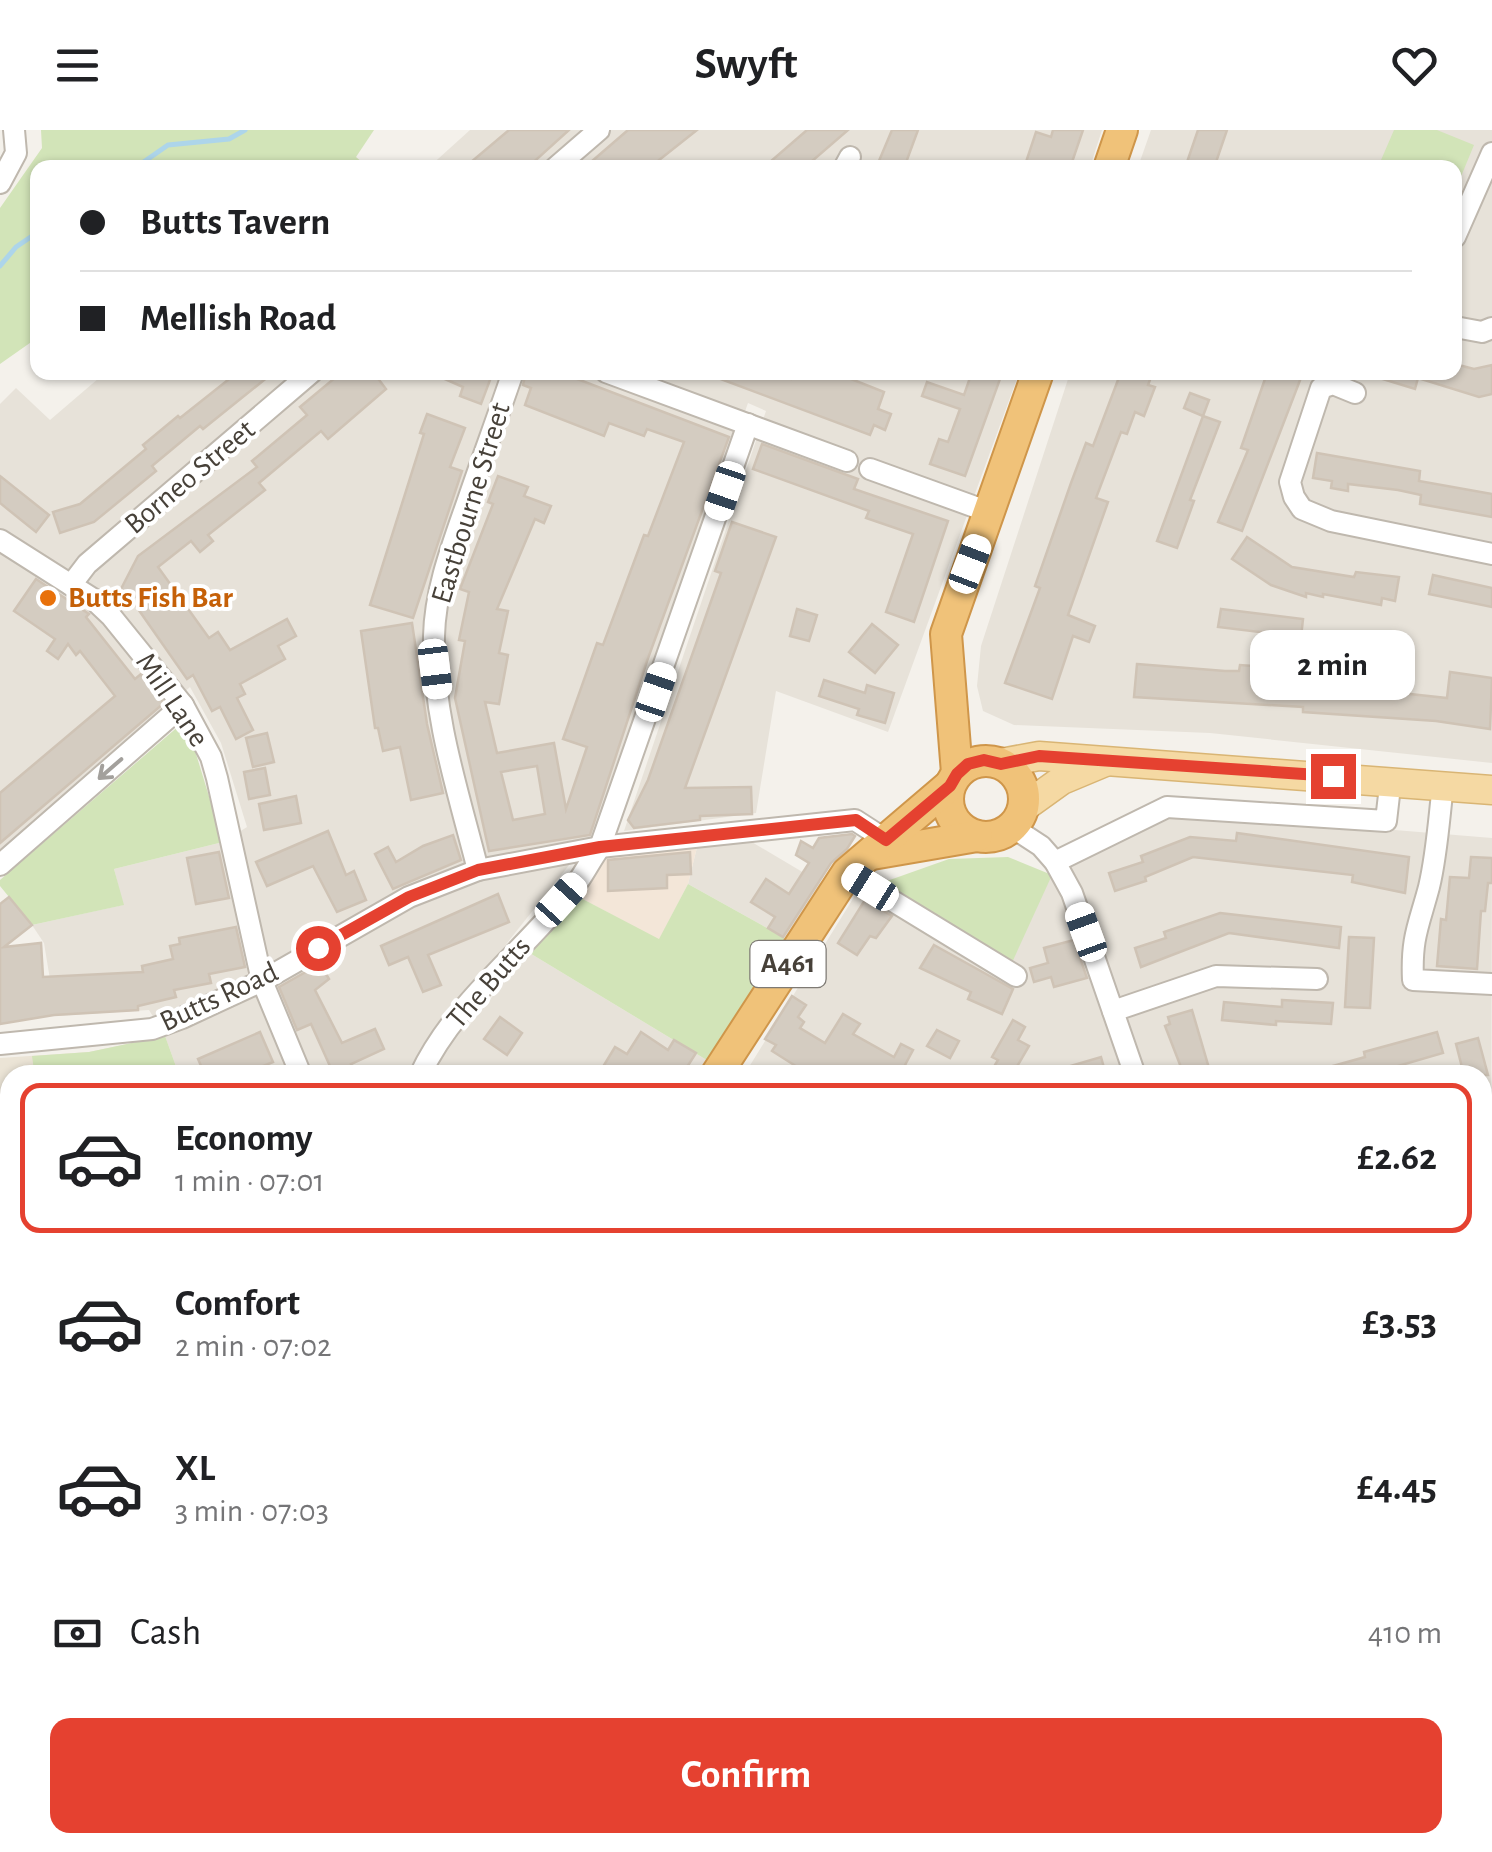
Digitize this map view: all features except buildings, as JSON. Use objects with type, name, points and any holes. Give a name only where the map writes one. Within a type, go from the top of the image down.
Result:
[{"type":"highway","points":[[1112,160],[1122,130]]},
{"type":"highway","points":[[973,771],[951,718],[946,634],[990,512],[1029,380]]},
{"type":"highway","points":[[866,856],[994,836],[1017,818],[1022,784],[1012,771],[973,771]]},
{"type":"highway","points":[[973,771],[948,804],[952,816],[965,831],[977,836]]},
{"type":"highway","name":"A461","points":[[730,1065],[866,856],[973,771]]},
{"type":"main road","points":[[973,771],[1039,756],[1492,790]]},
{"type":"main road","points":[[1017,818],[1062,780],[1111,760]]},
{"type":"street","points":[[0,183],[16,153],[14,130]]},
{"type":"street","points":[[564,160],[599,130]]},
{"type":"street","points":[[1462,221],[1492,153]]},
{"type":"street","points":[[1462,328],[1482,332],[1492,328]]},
{"type":"street","name":"Borneo Street","points":[[72,585],[87,564],[303,380]]},
{"type":"street","name":"Eastbourne Street","points":[[478,870],[444,729],[434,634],[438,597],[452,546],[510,380]]},
{"type":"street","points":[[628,380],[847,461]]},
{"type":"street","points":[[1355,393],[1333,384],[1321,388],[1290,482],[1302,509],[1331,520],[1492,554]]},
{"type":"street","name":"The Butts","points":[[424,1065],[461,1012],[580,879],[600,847],[748,424]]},
{"type":"street","points":[[870,468],[990,512]]},
{"type":"street","name":"Mill Lane","points":[[0,540],[94,599],[183,705],[211,757],[262,981],[298,1065]]},
{"type":"street","points":[[0,865],[183,705]]},
{"type":"street","points":[[1443,785],[1429,887],[1417,919],[1413,980],[1492,984]]},
{"type":"street","points":[[1056,862],[1167,807],[1386,821],[1389,796]]},
{"type":"street","points":[[1017,818],[1056,862],[1072,893],[1132,1065]]},
{"type":"street","name":"Butts Road","points":[[0,1044],[152,1029],[211,1007],[262,981],[373,914],[478,870],[600,847],[856,820],[866,856],[1016,976]]},
{"type":"street","points":[[1113,1011],[1216,976],[1317,979]]},
{"type":"shaded area","points":[[470,130],[1102,130],[1092,160],[437,160]]},
{"type":"shaded area","points":[[1151,130],[1492,130],[1492,763],[1210,733],[1014,725],[983,711],[977,686],[981,646],[1068,380],[1462,380],[1462,160],[1140,160]]},
{"type":"shaded area","points":[[97,380],[1016,380],[888,732],[776,691],[756,813],[624,831],[766,411],[748,403],[593,835],[449,1016],[464,1032],[528,952],[710,1062],[708,1065],[175,1065],[165,1036],[149,1010],[56,1016],[44,943],[32,925],[123,905],[114,869],[223,842],[247,827],[221,743],[190,687],[0,854],[0,404],[16,388],[50,420]]},
{"type":"shaded area","points":[[1177,812],[1492,838],[1491,1065],[750,1065],[859,889],[1052,875]]},
{"type":"shaded area","points":[[745,838],[821,883],[785,938],[688,884],[698,843]]},
{"type":"shaded area","points":[[698,843],[688,884],[659,940],[575,895],[608,850]]},
{"type":"shaded area","points":[[165,1036],[175,1065],[0,1065],[0,1058],[89,1052]]},
{"type":"green space","points":[[41,130],[374,130],[356,157],[360,160],[34,160],[42,148]]},
{"type":"green space","points":[[1394,130],[1437,130],[1474,145],[1462,174],[1462,160],[1381,160]]},
{"type":"green space","points":[[30,165],[30,343],[0,364],[0,208]]},
{"type":"green space","points":[[180,725],[189,731],[223,842],[114,869],[124,905],[32,925],[0,886],[0,880]]},
{"type":"green space","points":[[1008,857],[1052,875],[1010,967],[870,887],[949,859]]},
{"type":"green space","points":[[688,884],[785,938],[710,1062],[528,952],[575,895],[659,939]]},
{"type":"green space","points":[[165,1036],[175,1065],[33,1065],[32,1056],[89,1052]]},
{"type":"waterway","points":[[146,160],[168,145],[229,139],[245,130]]},
{"type":"waterway","points":[[0,266],[30,237]]},
{"type":"place","name":"Butts Fish Bar","points":[[48,598]]},
{"type":"route","points":[[318,948],[373,914],[478,870],[600,847],[856,820],[886,840],[950,786],[963,768],[984,760],[1001,764],[1039,756],[1333,776]]}]
